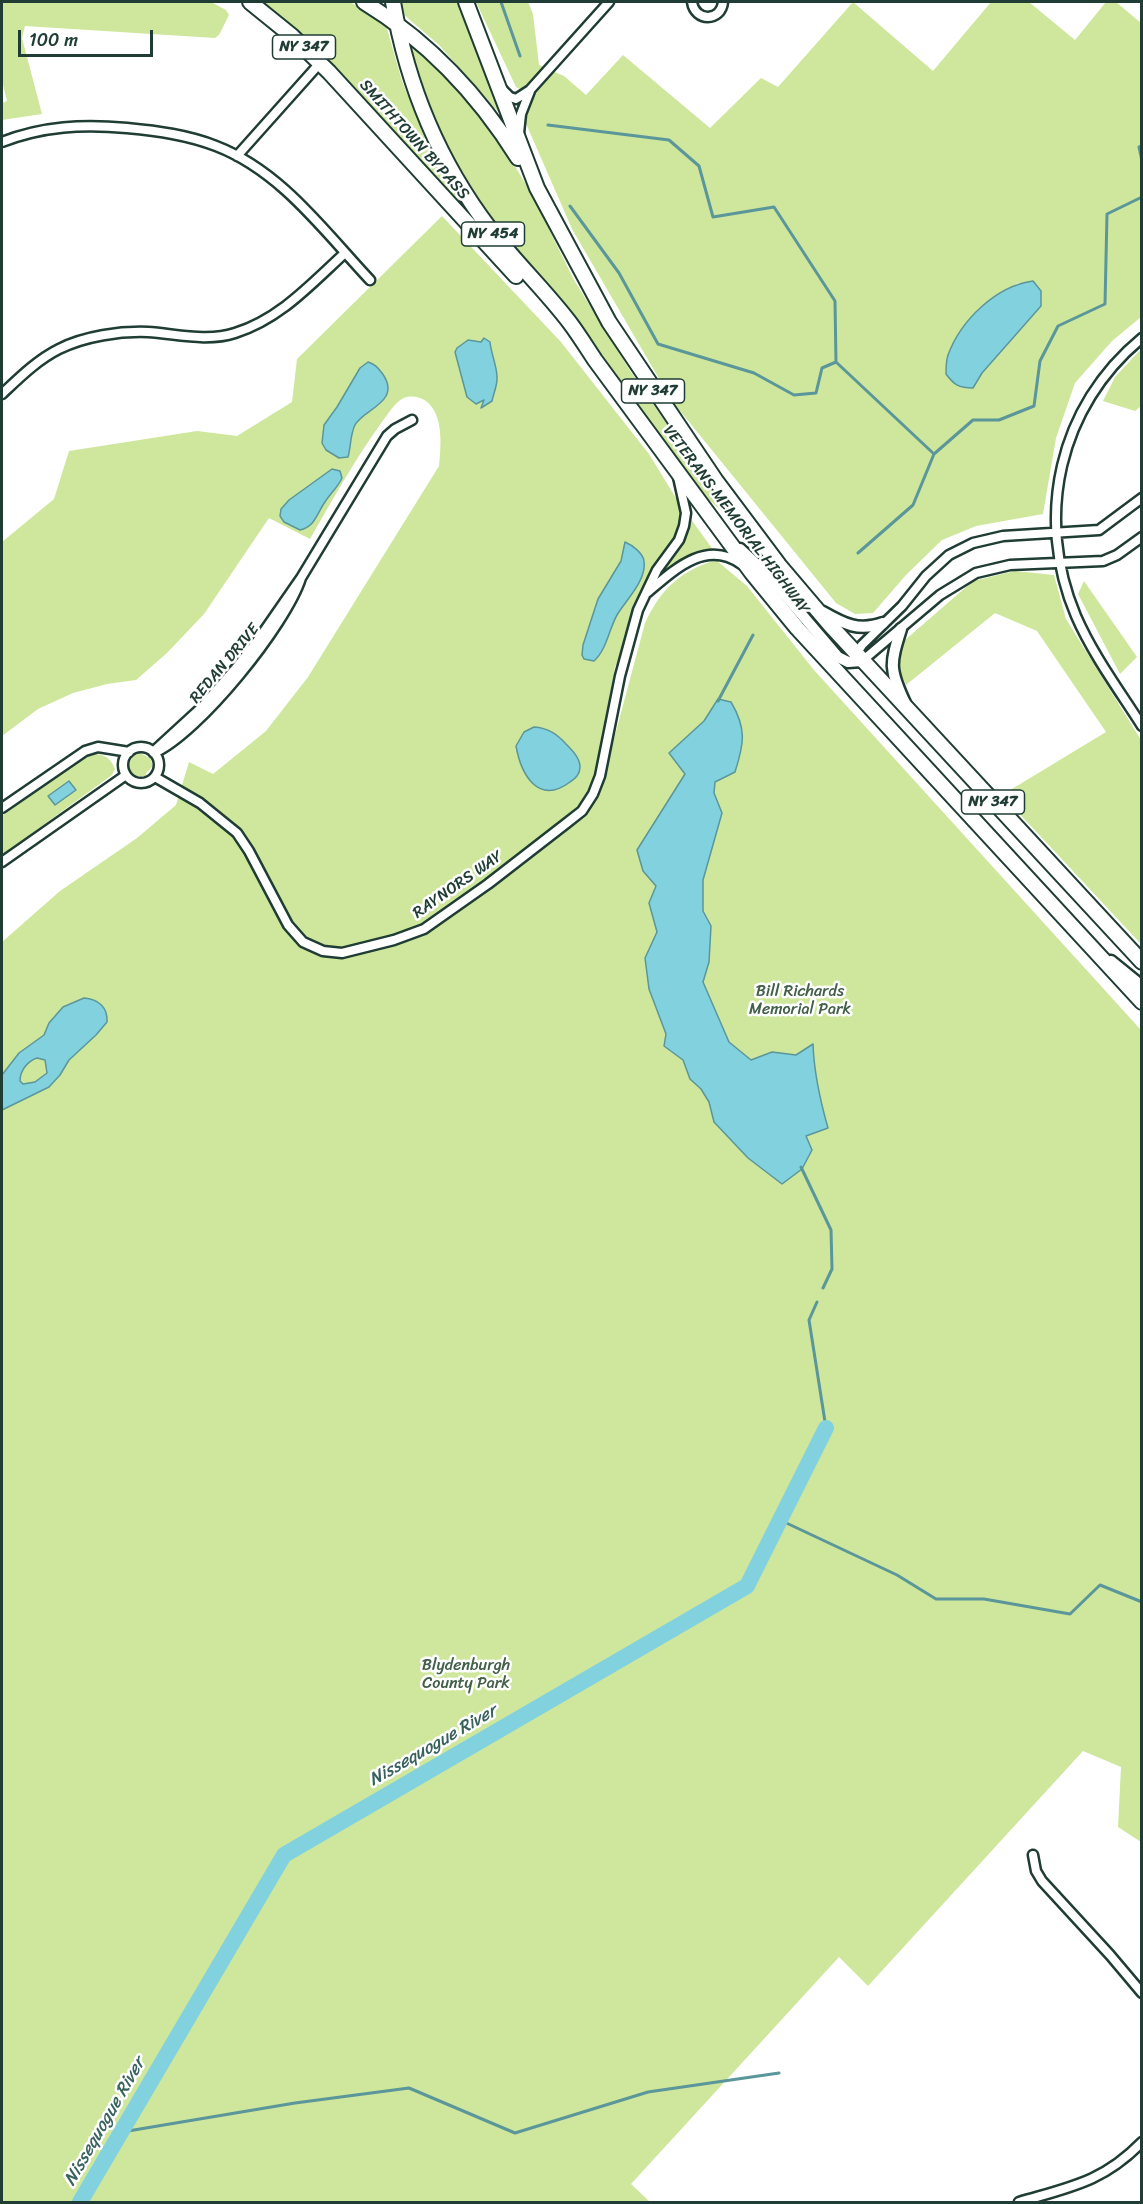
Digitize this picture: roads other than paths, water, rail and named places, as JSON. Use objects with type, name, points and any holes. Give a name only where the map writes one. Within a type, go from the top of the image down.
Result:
[{"type":"highway","name":"SMITHTOWN BYPASS","points":[[250,2],[286,30],[320,63],[595,360]]},
{"type":"highway","name":"NY 347","points":[[364,2],[396,23],[430,51],[466,87],[501,132],[537,188]]},
{"type":"highway","name":"VETERANS MEMORIAL HIGHWAY","points":[[393,2],[396,23],[420,104],[434,137],[452,171],[491,230],[569,321],[675,469],[790,621],[1142,1002]]},
{"type":"highway","name":"VETERANS MEMORIAL HIGHWAY","points":[[466,2],[537,188],[597,302],[642,374],[738,512],[856,659],[911,714],[1142,963]]},
{"type":"street","points":[[495,81],[513,98],[519,98],[530,90],[609,2]]},
{"type":"street","points":[[692,2],[694,11],[708,18],[721,10],[723,2]]},
{"type":"street","points":[[237,156],[320,63]]},
{"type":"street","points":[[518,139],[521,114],[530,90]]},
{"type":"street","points":[[2,142],[42,129],[69,126],[99,126],[167,133],[196,139],[237,156],[281,186],[370,280]]},
{"type":"street","points":[[2,394],[29,370],[59,349],[82,340],[147,332],[206,337],[232,334],[255,326],[279,313],[345,253]]},
{"type":"street","points":[[1142,338],[1113,364],[1080,413],[1061,472],[1056,501],[1055,532],[1060,564],[1071,603],[1082,627],[1142,726]]},
{"type":"street","name":"REDAN DRIVE","points":[[154,753],[176,741],[261,642],[289,605],[302,578],[387,436],[394,429],[412,420]]},
{"type":"street","name":"RAYNORS WAY","points":[[155,777],[200,803],[237,833],[288,925],[303,942],[323,951],[342,953],[408,936],[424,929],[469,898],[582,811],[593,794],[600,776],[620,676],[638,610],[657,570],[679,540],[684,526],[685,506],[675,469]]},
{"type":"street","points":[[855,693],[849,676],[856,659],[884,623],[902,606],[926,576],[950,555],[973,543],[1003,536],[1099,530],[1142,498]]},
{"type":"street","points":[[722,532],[768,575],[838,657],[856,659],[901,629],[947,590],[976,573],[1010,565],[1108,560],[1142,537]]},
{"type":"street","points":[[645,594],[682,564],[700,556],[714,554],[726,556],[737,561],[752,573]]},
{"type":"street","points":[[812,605],[842,624],[852,627],[868,628],[884,623]]},
{"type":"street","points":[[901,629],[893,657],[892,673],[911,714]]},
{"type":"street","points":[[2,808],[85,751],[98,747],[129,752]]},
{"type":"street","points":[[138,747],[154,753],[159,767],[155,777],[151,781],[140,784],[130,780],[123,771],[123,760],[129,752],[138,747]]},
{"type":"street","points":[[2,862],[126,775]]},
{"type":"street","points":[[1081,937],[1142,986]]},
{"type":"street","points":[[1124,944],[1142,949]]},
{"type":"street","points":[[1033,1855],[1036,1871],[1042,1881],[1142,1992]]},
{"type":"street","points":[[1019,2202],[1087,2182],[1111,2169],[1142,2142]]},
{"type":"water","points":[[1033,281],[1041,291],[1041,306],[982,373],[973,388],[954,383],[946,374],[946,362],[962,329],[993,297],[1019,284]]},
{"type":"water","points":[[484,338],[490,342],[497,381],[492,401],[481,408],[484,400],[476,404],[467,397],[455,352],[468,340],[481,342]]},
{"type":"water","points":[[368,362],[382,373],[388,391],[379,404],[359,419],[352,433],[348,457],[339,458],[326,450],[322,443],[324,425],[360,368]]},
{"type":"water","points":[[332,469],[340,471],[342,478],[312,523],[300,530],[284,522],[280,516],[281,509],[289,500]]},
{"type":"water","points":[[625,542],[642,555],[644,568],[642,575],[635,590],[617,615],[598,656],[594,661],[584,659],[583,645],[598,599],[621,561]]},
{"type":"water","points":[[718,699],[731,702],[740,720],[742,745],[735,772],[715,782],[714,793],[722,813],[703,880],[703,911],[711,926],[709,962],[703,982],[729,1042],[751,1060],[772,1052],[796,1055],[813,1044],[818,1087],[828,1128],[806,1136],[812,1150],[802,1169],[782,1184],[748,1158],[714,1122],[709,1102],[701,1089],[690,1079],[683,1060],[664,1046],[666,1034],[649,989],[645,958],[657,932],[649,903],[656,886],[643,871],[637,850],[685,774],[669,753],[704,721]]},
{"type":"water","points":[[534,727],[556,734],[575,754],[579,760],[580,770],[572,781],[559,788],[540,789],[527,776],[518,757],[516,746],[524,732]]},
{"type":"water","points":[[69,781],[76,790],[55,805],[48,796]]},
{"type":"water","points":[[84,998],[94,1000],[104,1008],[107,1022],[69,1060],[49,1087],[2,1110],[2,1075],[19,1053],[44,1035],[49,1023],[63,1007]],"holes":[[[37,1058],[45,1060],[47,1073],[35,1082],[23,1084],[20,1081],[21,1073],[31,1061]]]},
{"type":"waterway","points":[[501,2],[520,56]]},
{"type":"waterway","points":[[548,125],[669,140],[699,166],[713,217],[774,207],[835,301],[836,362],[934,454]]},
{"type":"waterway","name":"Nissequogue River","points":[[1142,146],[1139,147],[1142,161]]},
{"type":"waterway","name":"Nissequogue River","points":[[858,553],[913,505],[934,454],[973,420],[999,420],[1034,406],[1040,361],[1058,326],[1105,304],[1107,214],[1142,197]]},
{"type":"waterway","points":[[570,206],[619,273],[658,344],[754,373],[794,395],[816,393],[822,368],[836,362]]},
{"type":"waterway","points":[[718,701],[753,635]]},
{"type":"waterway","name":"Nissequogue River","points":[[801,1167],[831,1230],[832,1269],[823,1288]]},
{"type":"waterway","name":"Nissequogue River","points":[[817,1302],[809,1320],[826,1428]]},
{"type":"waterway","name":"Nissequogue River","points":[[80,2202],[284,1855],[747,1586],[826,1428]]},
{"type":"waterway","points":[[780,1520],[897,1575],[936,1599],[984,1599],[1070,1614],[1100,1585],[1142,1602]]},
{"type":"waterway","points":[[122,2132],[295,2103],[409,2088],[515,2133],[648,2092],[779,2073]]},
{"type":"park label","name":"Bill Richards Memorial Park","points":[[800,1001]]},
{"type":"park label","name":"Blydenburgh County Park","points":[[466,1675]]}]
